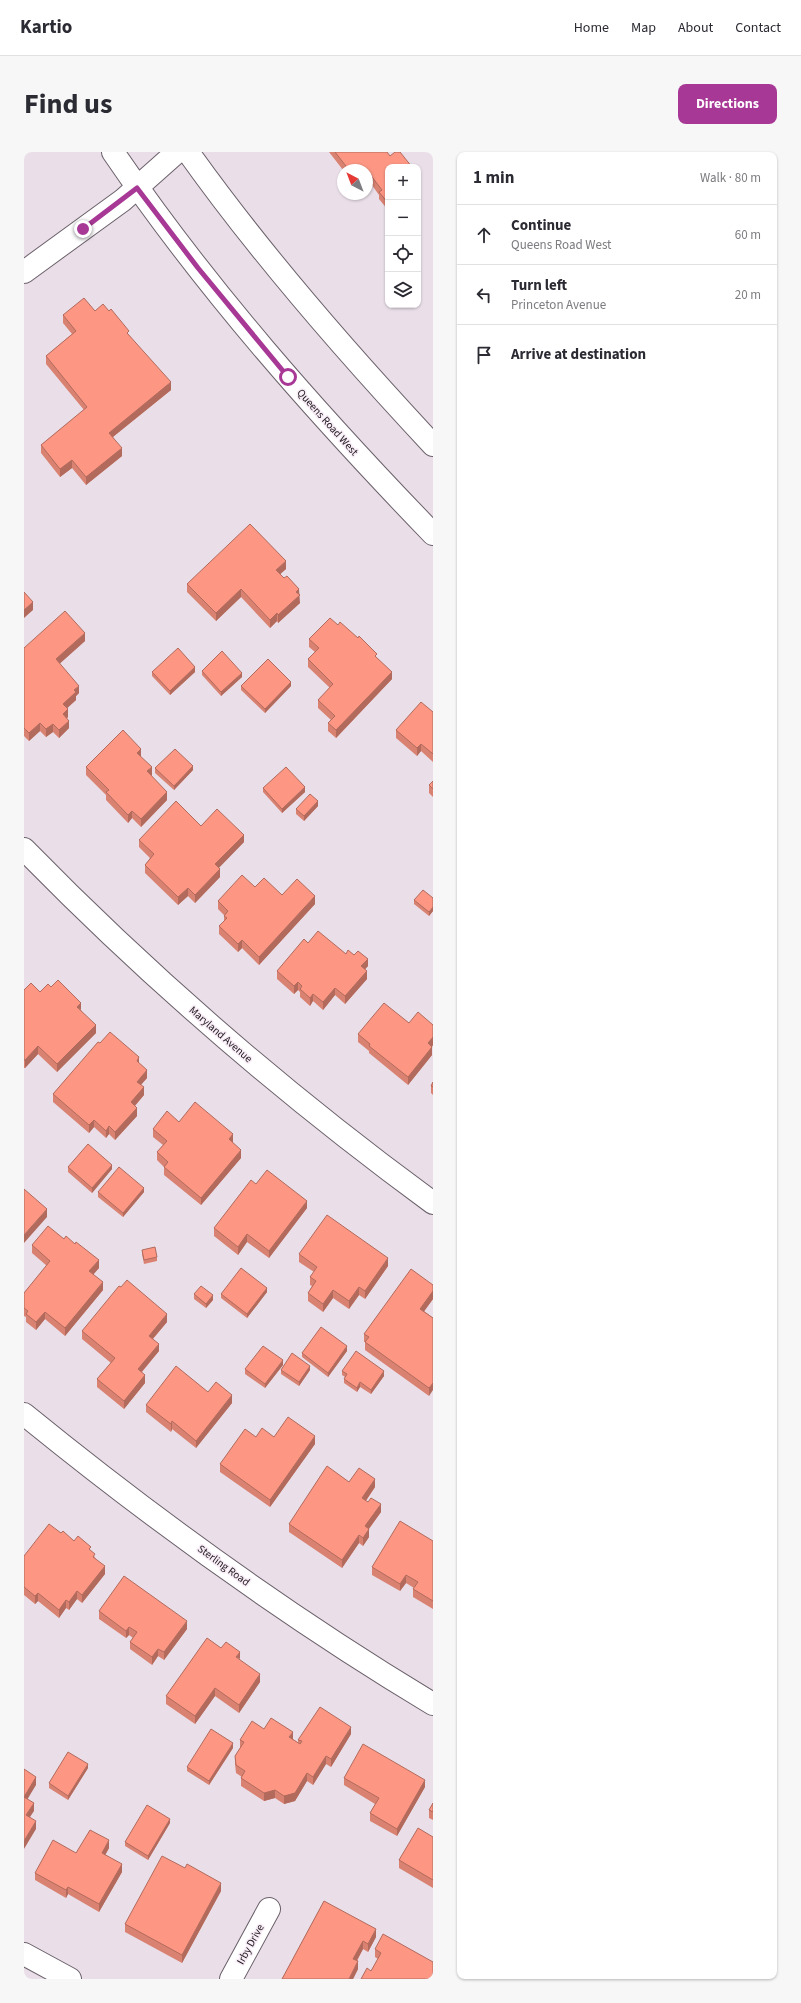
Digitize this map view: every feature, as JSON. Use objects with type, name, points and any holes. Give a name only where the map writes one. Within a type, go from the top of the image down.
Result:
[{"type":"street","name":"Queens Road West","points":[[113,152],[137,188],[167,228],[250,332],[353,450],[433,534]]},
{"type":"street","points":[[24,272],[106,213],[137,188],[177,152]]},
{"type":"street","points":[[188,152],[219,194],[299,295],[383,392],[433,446]]},
{"type":"street","name":"Maryland Avenue","points":[[24,849],[114,938],[233,1046],[341,1133],[433,1202]]},
{"type":"street","name":"Sterling Road","points":[[24,1414],[86,1463],[235,1574],[388,1676],[433,1704]]},
{"type":"street","name":"Irby Drive","points":[[231,1979],[269,1909]]},
{"type":"street","points":[[24,1954],[70,1979]]},
{"type":"building","points":[[335,152],[387,152],[390,156],[395,152],[400,152],[410,164],[385,164],[385,199],[379,192],[382,190],[373,178],[373,164],[344,164]]},
{"type":"building","points":[[84,298],[95,311],[103,304],[109,311],[111,309],[129,331],[127,333],[171,382],[109,433],[122,448],[86,477],[72,460],[60,469],[41,445],[87,407],[46,356],[76,331],[63,315]]},
{"type":"building","points":[[250,524],[286,561],[276,570],[284,578],[287,576],[299,589],[296,592],[300,595],[278,615],[277,613],[270,620],[241,589],[216,613],[187,584]]},
{"type":"building","points":[[24,592],[33,602],[24,610]]},
{"type":"building","points":[[65,611],[85,633],[56,659],[79,686],[74,690],[76,692],[63,704],[68,709],[63,714],[69,721],[59,730],[53,724],[46,729],[40,723],[29,733],[24,728],[24,648]]},
{"type":"building","points":[[330,618],[338,625],[340,622],[358,638],[359,636],[377,654],[375,656],[392,672],[336,730],[328,723],[335,716],[318,700],[333,684],[308,659],[319,648],[309,639]]},
{"type":"building","points":[[178,648],[195,667],[170,691],[152,672]]},
{"type":"building","points":[[222,651],[242,673],[221,692],[202,671]]},
{"type":"building","points":[[268,659],[291,682],[265,709],[241,686]]},
{"type":"building","points":[[421,702],[433,712],[433,754],[421,744],[417,748],[396,730]]},
{"type":"building","points":[[123,730],[141,749],[137,753],[152,767],[147,771],[167,792],[141,819],[132,811],[128,815],[106,792],[109,790],[86,767]]},
{"type":"building","points":[[175,749],[193,766],[174,786],[155,768]]},
{"type":"building","points":[[286,767],[305,787],[282,809],[263,788]]},
{"type":"building","points":[[433,781],[433,789],[429,785]]},
{"type":"building","points":[[310,794],[318,801],[304,816],[296,809]]},
{"type":"building","points":[[176,801],[201,826],[217,809],[244,835],[215,864],[220,869],[195,895],[188,888],[178,897],[145,865],[154,854],[139,840]]},
{"type":"building","points":[[242,875],[255,887],[264,878],[282,895],[297,879],[315,896],[259,957],[242,940],[238,944],[219,926],[227,918],[224,916],[228,911],[218,901]]},
{"type":"building","points":[[423,890],[433,898],[433,907],[429,912],[414,900]]},
{"type":"building","points":[[318,931],[346,954],[348,950],[354,955],[358,951],[368,959],[361,966],[367,971],[345,996],[335,988],[323,1002],[313,994],[310,998],[300,989],[302,986],[298,982],[294,986],[277,971],[304,939],[308,943]]},
{"type":"building","points":[[58,980],[81,1003],[77,1007],[96,1025],[57,1064],[38,1046],[24,1060],[24,990],[31,983],[40,992],[48,984],[51,987]]},
{"type":"building","points":[[384,1003],[409,1023],[418,1012],[433,1025],[433,1037],[428,1043],[432,1047],[408,1077],[369,1046],[370,1044],[358,1034]]},
{"type":"building","points":[[110,1032],[139,1057],[137,1061],[147,1070],[137,1082],[144,1087],[131,1102],[137,1108],[115,1132],[109,1126],[106,1131],[94,1120],[89,1125],[53,1094],[98,1042],[100,1043]]},
{"type":"building","points":[[195,1102],[233,1134],[229,1139],[241,1150],[201,1198],[164,1167],[168,1162],[157,1152],[167,1141],[153,1129],[167,1111],[179,1122]]},
{"type":"building","points":[[88,1144],[112,1165],[92,1188],[68,1167]]},
{"type":"building","points":[[119,1167],[144,1188],[123,1213],[98,1192]]},
{"type":"building","points":[[267,1170],[307,1201],[269,1251],[247,1234],[238,1247],[214,1228],[251,1180],[256,1184]]},
{"type":"building","points":[[24,1189],[47,1209],[24,1235]]},
{"type":"building","points":[[327,1215],[388,1258],[365,1291],[359,1287],[349,1301],[333,1290],[323,1304],[308,1293],[316,1281],[310,1277],[317,1267],[299,1254]]},
{"type":"building","points":[[48,1226],[64,1239],[66,1236],[75,1244],[76,1242],[99,1260],[89,1271],[103,1282],[65,1328],[45,1312],[36,1322],[26,1314],[28,1311],[24,1308],[24,1293],[50,1261],[32,1245]]},
{"type":"building","points":[[155,1247],[157,1257],[144,1260],[142,1250]]},
{"type":"building","points":[[241,1268],[267,1288],[247,1314],[221,1294]]},
{"type":"building","points":[[411,1269],[433,1285],[433,1291],[420,1309],[433,1318],[433,1383],[429,1388],[365,1342],[369,1337],[364,1334]]},
{"type":"building","points":[[127,1280],[167,1314],[149,1336],[159,1344],[138,1369],[145,1375],[124,1401],[97,1379],[115,1358],[82,1331],[119,1286],[121,1287]]},
{"type":"building","points":[[201,1286],[213,1295],[206,1304],[194,1294]]},
{"type":"building","points":[[321,1327],[347,1346],[328,1373],[302,1353]]},
{"type":"building","points":[[263,1346],[283,1360],[265,1384],[245,1369]]},
{"type":"building","points":[[356,1351],[384,1371],[371,1390],[360,1382],[357,1388],[344,1379],[347,1374],[342,1371]]},
{"type":"building","points":[[292,1353],[310,1366],[299,1382],[281,1370]]},
{"type":"building","points":[[176,1366],[208,1392],[216,1382],[232,1395],[196,1441],[172,1421],[171,1424],[146,1405]]},
{"type":"building","points":[[288,1417],[315,1436],[270,1500],[220,1464],[245,1429],[256,1437],[262,1428],[274,1437]]},
{"type":"building","points":[[327,1466],[349,1482],[359,1468],[375,1479],[362,1498],[368,1502],[371,1498],[381,1504],[365,1526],[369,1529],[363,1538],[359,1535],[342,1560],[289,1524]]},
{"type":"building","points":[[400,1521],[433,1541],[433,1601],[413,1589],[418,1582],[406,1575],[400,1584],[372,1567]]},
{"type":"building","points":[[49,1524],[61,1533],[63,1531],[74,1541],[78,1536],[91,1547],[89,1549],[95,1554],[93,1557],[105,1566],[82,1595],[77,1591],[69,1602],[66,1600],[59,1610],[38,1593],[35,1596],[24,1587],[24,1556]]},
{"type":"building","points":[[124,1576],[187,1621],[164,1652],[158,1649],[152,1657],[130,1642],[137,1632],[129,1627],[126,1631],[99,1611]]},
{"type":"building","points":[[207,1638],[221,1648],[226,1642],[240,1652],[236,1657],[260,1674],[239,1705],[215,1688],[195,1716],[166,1696]]},
{"type":"building","points":[[320,1707],[351,1727],[331,1759],[326,1756],[313,1777],[307,1773],[295,1793],[284,1796],[275,1790],[264,1793],[241,1778],[245,1771],[236,1765],[235,1756],[244,1742],[240,1740],[252,1721],[264,1729],[271,1718],[293,1732],[289,1737],[300,1744],[302,1741],[298,1740]]},
{"type":"building","points":[[211,1729],[233,1743],[209,1781],[187,1767]]},
{"type":"building","points":[[363,1744],[425,1780],[397,1829],[370,1813],[379,1798],[344,1778]]},
{"type":"building","points":[[68,1752],[88,1764],[68,1796],[49,1783]]},
{"type":"building","points":[[24,1769],[36,1777],[24,1797]]},
{"type":"building","points":[[24,1797],[34,1803],[26,1815],[36,1821],[24,1841]]},
{"type":"building","points":[[433,1803],[433,1812],[429,1810]]},
{"type":"building","points":[[147,1805],[170,1819],[148,1856],[125,1842]]},
{"type":"building","points":[[418,1828],[433,1837],[433,1880],[399,1860]]},
{"type":"building","points":[[90,1830],[109,1840],[102,1853],[122,1864],[99,1904],[68,1887],[66,1890],[35,1873],[53,1840],[76,1853]]},
{"type":"building","points":[[162,1856],[185,1868],[187,1864],[221,1883],[182,1955],[125,1924]]},
{"type":"building","points":[[324,1901],[376,1929],[368,1944],[363,1941],[353,1959],[358,1961],[349,1979],[282,1979]]},
{"type":"building","points":[[383,1934],[433,1962],[433,1974],[430,1979],[361,1979],[367,1968],[371,1971],[381,1953],[375,1949]]},
{"type":"route","points":[[83,229],[114,207],[137,188],[198,268],[288,377]]}]
